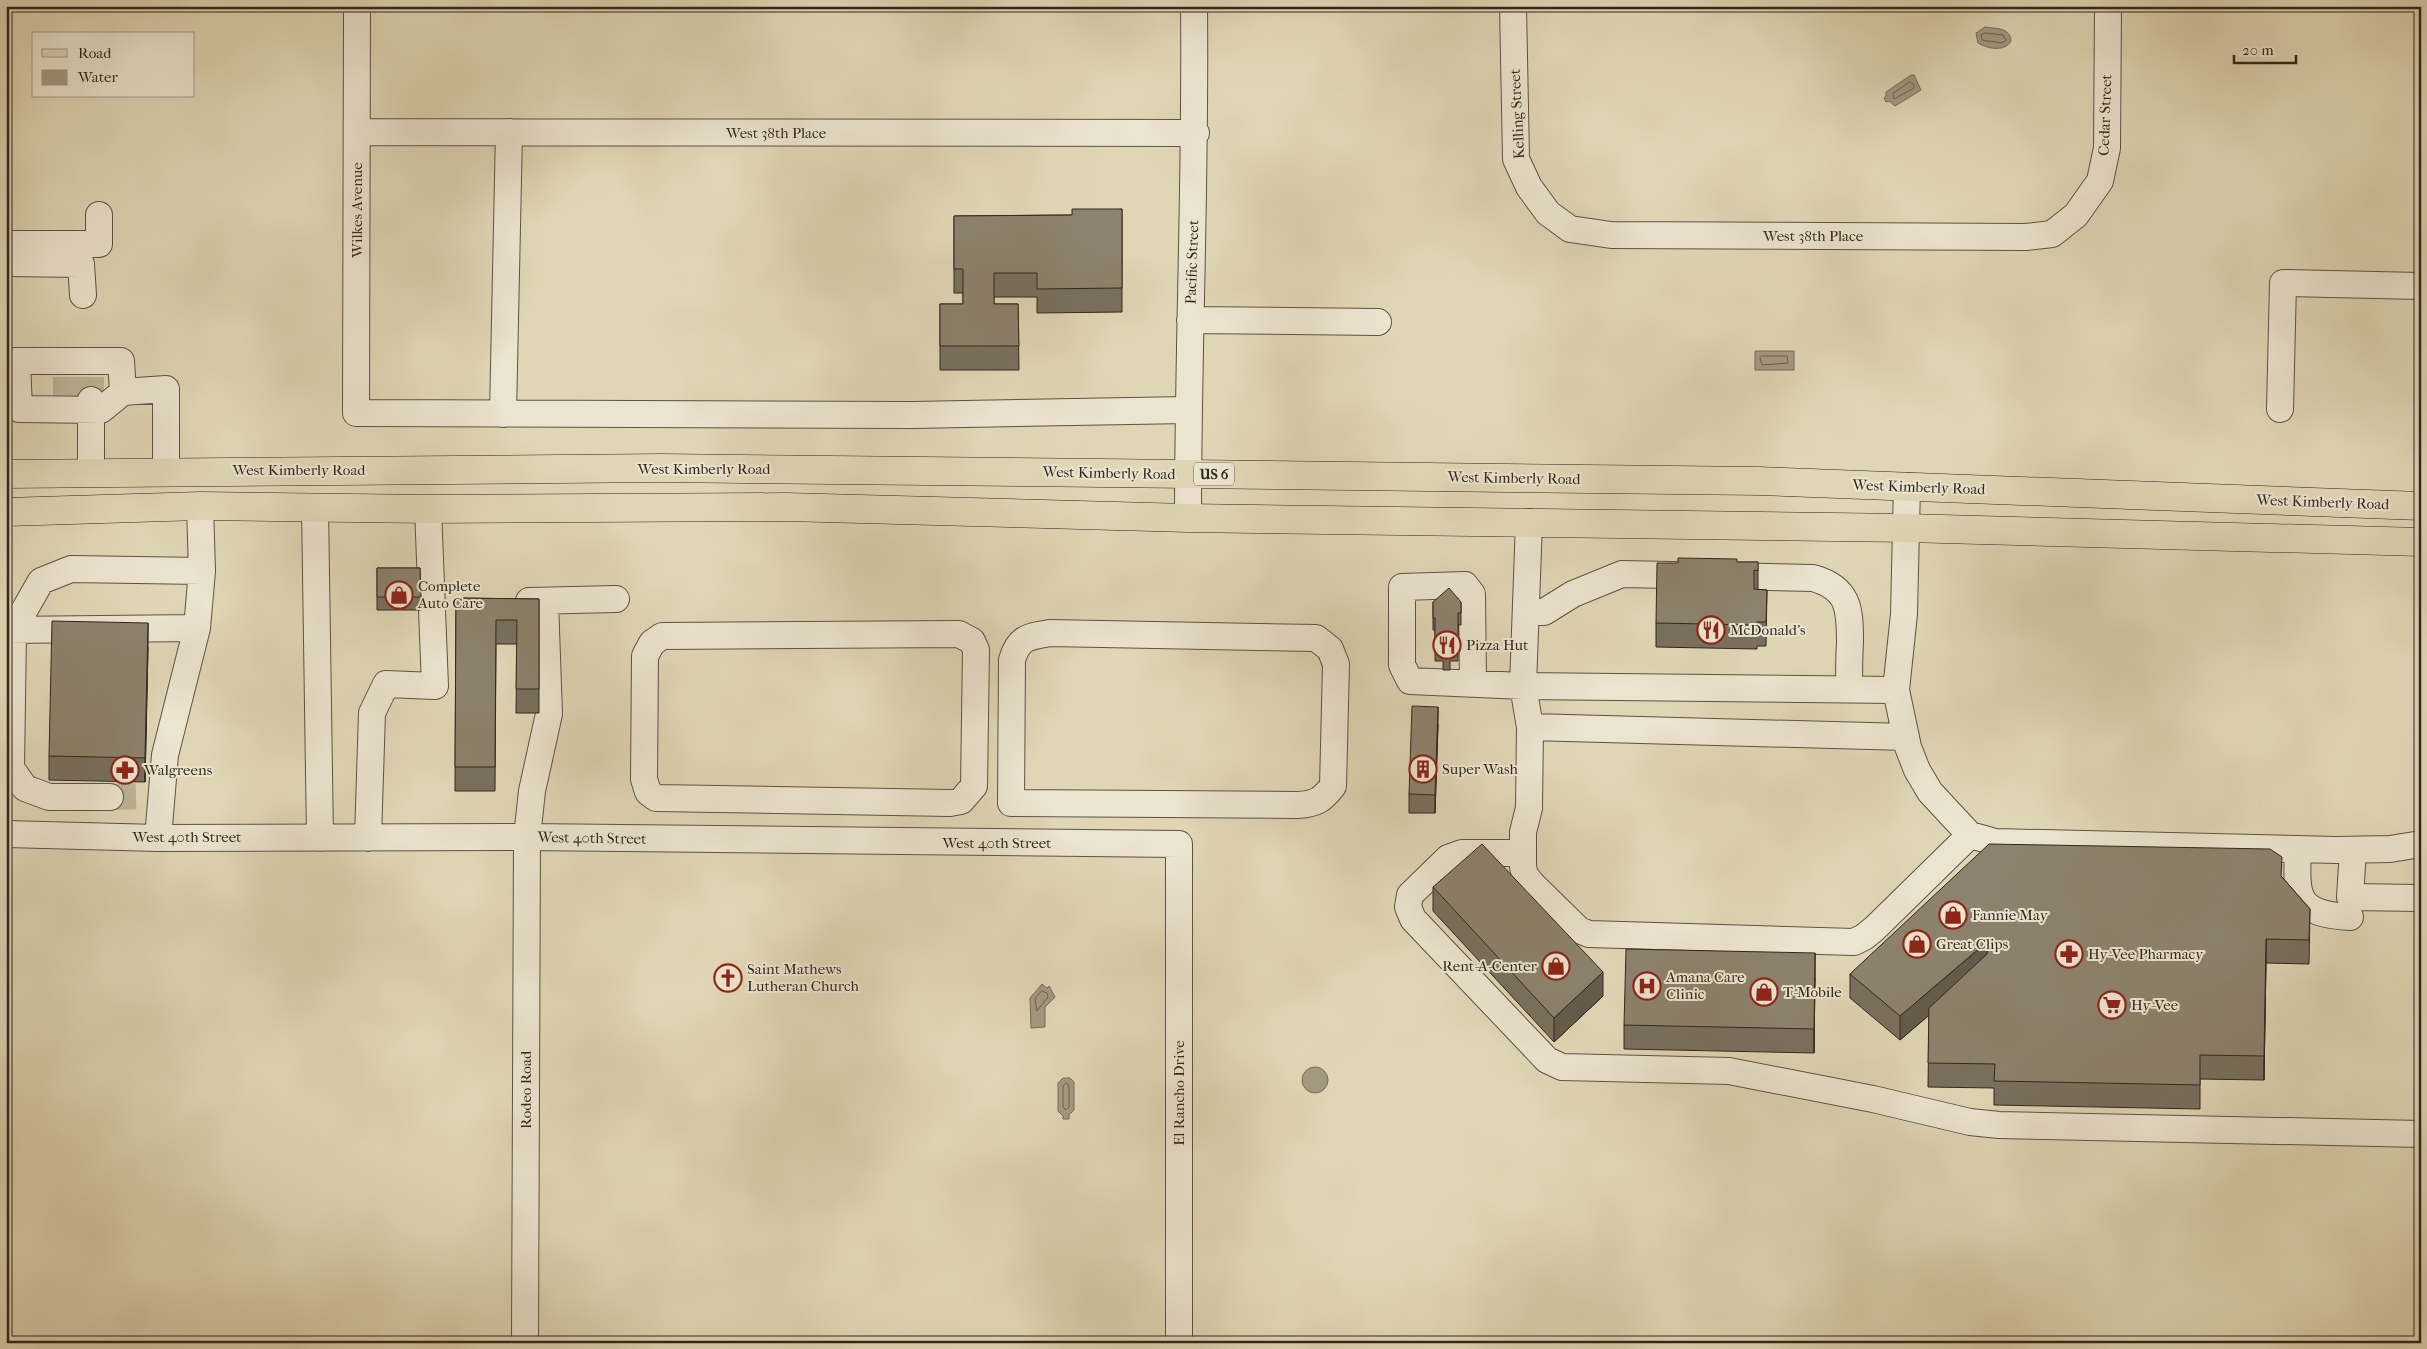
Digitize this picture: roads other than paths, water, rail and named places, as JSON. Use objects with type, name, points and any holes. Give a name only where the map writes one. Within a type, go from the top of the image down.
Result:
[{"type":"main road","name":"West Kimberly Road","points":[[6,474],[166,471],[662,468],[1188,474],[1758,482],[2421,506]]},
{"type":"main road","points":[[6,512],[200,506],[428,509],[786,507],[1188,518],[1906,528],[2421,542]]},
{"type":"street","name":"Wilkes Avenue","points":[[357,6],[356,413],[504,414]]},
{"type":"street","name":"Pacific Street","points":[[1188,518],[1188,410],[1196,133],[1194,6]]},
{"type":"street","name":"Kelling Street","points":[[1513,6],[1516,159],[1529,187],[1548,213]]},
{"type":"street","name":"Cedar Street","points":[[2076,215],[2100,181],[2106,148],[2108,6]]},
{"type":"street","name":"West 38th Place","points":[[357,132],[1196,133]]},
{"type":"street","points":[[509,132],[504,414],[912,415],[1188,410]]},
{"type":"street","name":"West 38th Place","points":[[1548,213],[1570,229],[1611,235],[2026,237],[2052,234],[2076,215]]},
{"type":"street","points":[[6,244],[99,244],[99,215]]},
{"type":"street","points":[[6,263],[81,264],[83,295]]},
{"type":"street","points":[[2280,409],[2283,283],[2421,286]]},
{"type":"street","points":[[1190,320],[1378,322]]},
{"type":"street","points":[[123,392],[121,361],[79,387],[19,409],[12,361],[79,387],[101,410],[123,392],[166,389],[166,471]]},
{"type":"street","points":[[79,387],[91,473]]},
{"type":"street","points":[[1907,486],[1904,614],[1896,690],[1906,737],[1917,770],[1930,792],[1970,835],[1995,842],[2298,849],[2390,849],[2421,844]]},
{"type":"street","points":[[158,838],[150,797],[165,755],[197,628],[202,572],[200,506]]},
{"type":"street","points":[[315,507],[320,838]]},
{"type":"street","points":[[368,838],[372,713],[386,684],[435,686],[428,509]]},
{"type":"street","points":[[1529,522],[1523,686],[1530,727],[1529,808],[1523,832],[1522,853],[1525,875],[1579,930],[1588,934],[1854,942],[1874,929],[1970,835]]},
{"type":"street","points":[[110,797],[48,797],[25,788],[11,768],[10,630],[41,580],[71,569],[202,572]]},
{"type":"street","points":[[1526,611],[1544,612],[1573,594],[1622,574],[1812,578],[1826,582],[1838,590],[1847,604],[1850,617],[1849,690]]},
{"type":"street","points":[[1472,684],[1472,594],[1465,586],[1402,586],[1402,665],[1410,681],[1472,684],[1523,686],[1896,690]]},
{"type":"street","points":[[508,602],[616,599]]},
{"type":"street","name":"Rodeo Road","points":[[525,1343],[527,837],[532,791],[550,714],[545,600]]},
{"type":"street","points":[[10,630],[197,628]]},
{"type":"street","points":[[1005,843],[1011,802],[1012,660],[1015,649],[1025,638],[1050,633],[1296,636],[1316,638],[1330,649],[1336,664],[1333,786],[1324,799],[1314,804],[1011,802]]},
{"type":"street","points":[[959,634],[972,642],[976,650],[974,786],[961,801],[950,803],[737,801],[656,798],[648,792],[644,779],[645,656],[652,643],[662,636],[959,634]]},
{"type":"street","points":[[1530,727],[1906,737]]},
{"type":"street","points":[[737,801],[738,841]]},
{"type":"street","name":"West 40th Street","points":[[6,834],[158,838],[527,837],[738,841],[1178,844]]},
{"type":"street","name":"El Rancho Drive","points":[[1178,844],[1179,1343]]},
{"type":"street","points":[[2298,849],[2296,885],[2304,903],[2322,915],[2350,917]]},
{"type":"street","points":[[2353,850],[2350,897],[2421,898]]},
{"type":"street","points":[[1522,853],[1462,853],[1448,858],[1410,895],[1408,906],[1413,920],[1540,1053],[1547,1060],[1562,1067],[1729,1071],[1873,1099],[1970,1122],[1999,1125],[2421,1134]]},
{"type":"water","points":[[1985,27],[2005,31],[2010,36],[2011,41],[2001,48],[1987,47],[1978,43],[1976,33]]},
{"type":"water","points":[[1911,75],[1914,75],[1921,90],[1895,106],[1889,101],[1886,102],[1884,98],[1886,92]]},
{"type":"water","points":[[1755,351],[1794,351],[1794,370],[1755,370]]},
{"type":"water","points":[[1042,984],[1047,988],[1049,986],[1055,997],[1045,1007],[1045,1027],[1031,1028],[1030,998]]},
{"type":"water","points":[[1315,1067],[1324,1071],[1328,1080],[1324,1089],[1315,1093],[1306,1089],[1302,1080],[1306,1071]]},
{"type":"water","points":[[1063,1078],[1070,1078],[1074,1082],[1074,1110],[1069,1115],[1069,1119],[1063,1119],[1063,1116],[1058,1111],[1058,1083]]},
{"type":"tunnel","points":[[66,377],[66,400]]},
{"type":"tunnel","points":[[91,377],[91,400]]},
{"type":"tunnel","points":[[110,797],[140,796]]},
{"type":"place","name":"Complete Auto Care","points":[[399,595]]},
{"type":"place","name":"McDonald's","points":[[1711,630]]},
{"type":"place","name":"Pizza Hut","points":[[1447,645]]},
{"type":"place","name":"Super Wash","points":[[1423,769]]},
{"type":"place","name":"Walgreens","points":[[125,770]]},
{"type":"place","name":"Fannie May","points":[[1953,915]]},
{"type":"place","name":"Great Clips","points":[[1917,944]]},
{"type":"place","name":"Hy-Vee Pharmacy","points":[[2069,954]]},
{"type":"place","name":"Rent-A-Center","points":[[1556,966]]},
{"type":"place","name":"Saint Mathews Lutheran Church","points":[[728,978]]},
{"type":"place","name":"Amana Care Clinic","points":[[1647,986]]},
{"type":"place","name":"T-Mobile","points":[[1764,992]]},
{"type":"place","name":"Hy-Vee","points":[[2112,1005]]}]
